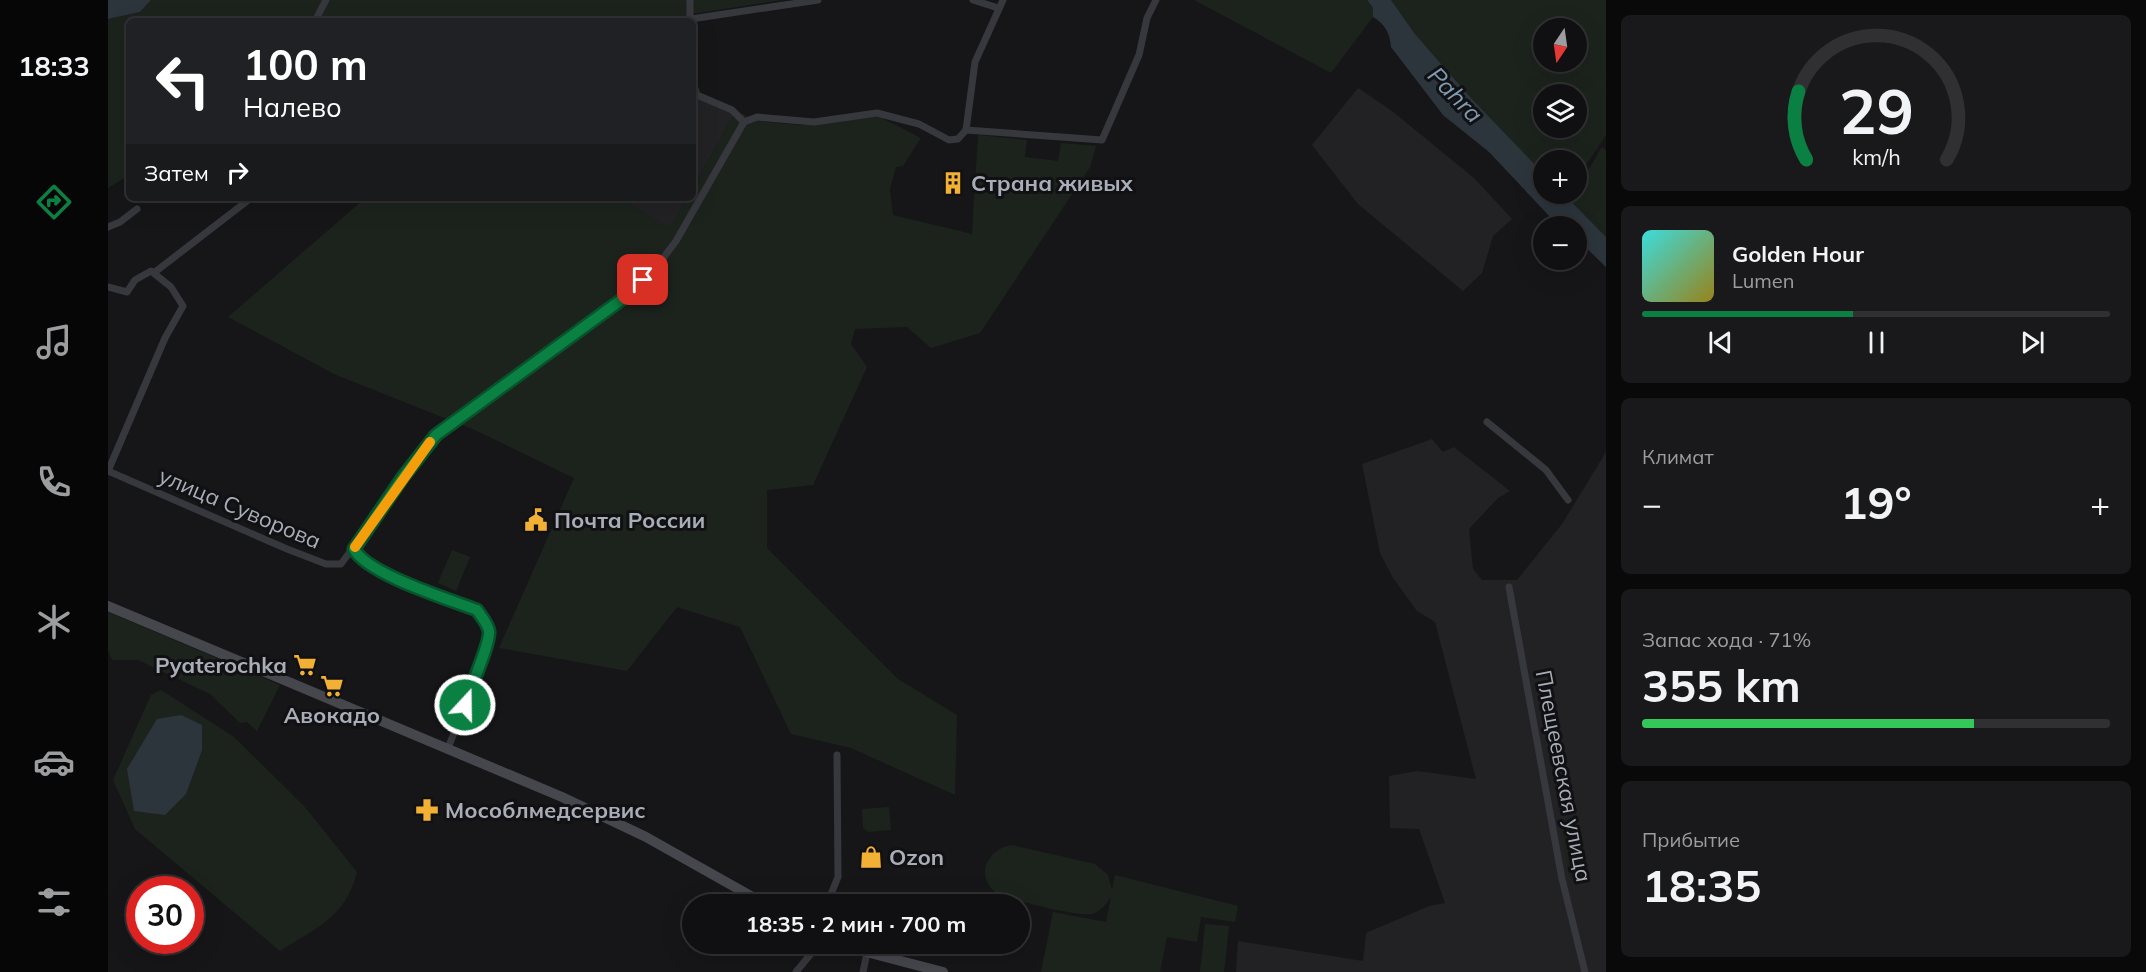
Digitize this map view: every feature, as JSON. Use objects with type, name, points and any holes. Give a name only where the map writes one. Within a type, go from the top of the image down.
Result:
[{"type":"street","points":[[317,18],[326,0]]},
{"type":"street","points":[[690,0],[691,18]]},
{"type":"street","points":[[696,19],[818,0]]},
{"type":"street","points":[[973,0],[998,8]]},
{"type":"street","points":[[448,748],[476,677],[489,631],[477,610],[379,569],[358,557],[354,549],[403,477],[436,435],[621,300],[658,265],[676,241],[744,122],[764,116],[814,122],[877,113],[919,124],[949,140],[958,139],[966,130],[975,62],[1003,0]]},
{"type":"street","points":[[966,130],[1102,140],[1139,54],[1148,18],[1156,0]]},
{"type":"street","points":[[696,91],[697,94],[732,110],[744,122]]},
{"type":"street","points":[[108,287],[127,292],[142,275],[154,272],[247,201]]},
{"type":"street","points":[[108,227],[120,222],[137,209]]},
{"type":"street","points":[[108,471],[165,338],[183,306],[171,287],[154,272]]},
{"type":"street","points":[[1487,422],[1546,470],[1568,500]]},
{"type":"street","name":"улица Суворова","points":[[108,471],[326,564],[341,564],[354,549]]},
{"type":"street","name":"Плещеевская улица","points":[[1509,587],[1562,879],[1585,972]]},
{"type":"street","points":[[108,606],[448,748],[626,826],[747,894]]},
{"type":"street","points":[[831,894],[838,877],[837,755]]},
{"type":"street","points":[[796,972],[811,954]]},
{"type":"street","points":[[863,972],[867,954]]},
{"type":"street","points":[[871,954],[943,972]]},
{"type":"shaded area","points":[[151,0],[782,0],[692,14],[689,18],[126,18],[126,177],[108,188],[108,19],[140,12]]},
{"type":"shaded area","points":[[1194,0],[1367,0],[1373,8],[1373,17],[1331,73]]},
{"type":"shaded area","points":[[1391,0],[1606,0],[1606,135],[1587,163],[1587,150],[1533,150],[1533,163],[1471,98],[1415,34]]},
{"type":"shaded area","points":[[1358,88],[1392,111],[1474,178],[1512,219],[1493,236],[1482,273],[1463,291],[1358,204],[1312,145]]},
{"type":"shaded area","points":[[696,91],[736,111],[696,182]]},
{"type":"shaded area","points":[[736,111],[757,121],[801,125],[878,116],[921,138],[903,166],[896,167],[890,189],[893,215],[972,234],[978,135],[1027,140],[1025,157],[1058,161],[1061,143],[1096,146],[1090,167],[980,333],[931,348],[907,327],[855,329],[851,344],[867,367],[813,485],[767,490],[767,548],[898,679],[957,715],[955,795],[851,748],[791,734],[740,627],[677,607],[627,671],[499,648],[574,478],[477,431],[334,374],[228,317],[362,201],[624,201],[670,227],[685,201],[696,201],[696,182]]},
{"type":"shaded area","points":[[1602,147],[1606,150],[1606,237],[1574,204],[1587,204],[1587,172]]},
{"type":"shaded area","points":[[624,201],[685,201],[670,228]]},
{"type":"shaded area","points":[[1432,439],[1443,452],[1454,447],[1510,491],[1498,498],[1469,529],[1473,569],[1482,580],[1517,580],[1562,524],[1606,452],[1606,972],[1236,972],[1238,941],[1363,961],[1366,933],[1429,906],[1445,903],[1419,829],[1390,828],[1389,776],[1417,771],[1476,779],[1435,622],[1417,611],[1393,578],[1380,553],[1362,464]]},
{"type":"shaded area","points":[[452,550],[470,557],[456,591],[438,583]]},
{"type":"shaded area","points":[[108,612],[280,685],[257,731],[247,722],[240,723],[210,694],[138,660],[112,660],[108,650]]},
{"type":"shaded area","points":[[161,690],[234,737],[304,806],[357,872],[352,887],[337,911],[317,928],[280,951],[204,887],[204,876],[191,876],[135,829],[113,780],[151,695]]},
{"type":"shaded area","points":[[889,807],[891,830],[868,832],[863,828],[862,809]]},
{"type":"shaded area","points":[[1569,814],[1571,823],[1577,822],[1574,829],[1583,871],[1587,871],[1583,879],[1569,876],[1560,826]]},
{"type":"shaded area","points":[[1012,845],[1095,864],[1108,875],[1112,890],[1115,875],[1238,906],[1235,922],[1201,917],[1197,942],[1167,937],[1160,972],[1041,972],[1053,912],[1106,922],[1111,897],[1098,911],[1084,914],[1030,904],[1030,894],[1001,894],[994,891],[985,877],[985,869],[991,856],[1004,847]]},
{"type":"shaded area","points":[[1205,924],[1229,926],[1224,972],[1200,972]]},
{"type":"water","points":[[108,0],[151,0],[140,12],[108,19]]},
{"type":"water","name":"Pahra","points":[[1367,0],[1391,0],[1415,34],[1471,98],[1533,163],[1533,199],[1489,152],[1443,115],[1391,47],[1386,29],[1373,17],[1373,8]]},
{"type":"water","points":[[1538,204],[1574,204],[1585,216],[1549,216]]},
{"type":"water","points":[[1587,218],[1606,237],[1606,267],[1587,249]]},
{"type":"water","points":[[181,715],[202,725],[202,750],[186,794],[165,815],[134,811],[127,769],[157,719]]},
{"type":"slow traffic","points":[[355,547],[430,442]]},
{"type":"place","name":"Страна живых","points":[[953,183]]},
{"type":"place","name":"Почта России","points":[[536,520]]},
{"type":"place","name":"Pyaterochka","points":[[305,665]]},
{"type":"place","name":"Авокадо","points":[[332,686]]},
{"type":"place","name":"Мособлмедсервис","points":[[427,810]]},
{"type":"place","name":"Ozon","points":[[871,857]]},
{"type":"route","points":[[465,705],[488,644],[489,631],[482,616],[477,610],[426,591],[365,562],[358,557],[354,549],[431,440],[465,412],[621,300],[643,280]]}]
